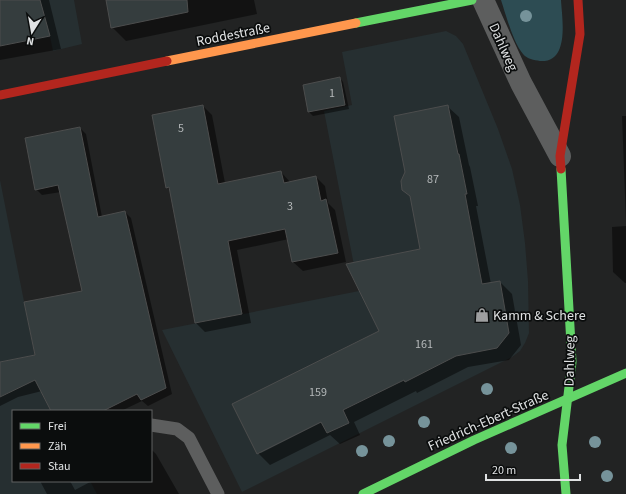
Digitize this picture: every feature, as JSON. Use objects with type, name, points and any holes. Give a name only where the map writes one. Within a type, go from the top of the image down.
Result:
[{"type":"street","name":"Roddestraße","points":[[0,95],[472,0]]},
{"type":"street","name":"Dahlweg","points":[[483,0],[521,83],[560,156]]},
{"type":"street","name":"Dahlweg","points":[[566,494],[562,445],[572,362],[560,156],[580,34],[578,0]]},
{"type":"street","name":"Friedrich-Ebert-Straße","points":[[363,494],[474,440],[626,373]]},
{"type":"lane","points":[[152,425],[177,429],[189,438],[218,494]]},
{"type":"shaded area","points":[[0,0],[74,0],[82,44],[53,51],[50,37],[0,46]]},
{"type":"shaded area","points":[[501,0],[561,0],[563,28],[560,47],[556,55],[550,60],[540,61],[525,56],[519,49],[513,36]]},
{"type":"shaded area","points":[[446,31],[456,36],[463,44],[498,129],[512,169],[520,205],[528,281],[529,333],[525,343],[520,351],[512,357],[242,492],[162,330],[359,291],[324,111],[352,105],[342,52]]},
{"type":"shaded area","points":[[0,180],[34,352],[40,390],[50,410],[12,410],[12,482],[91,482],[97,494],[0,494]]},
{"type":"building","points":[[0,0],[40,0],[50,36],[0,46]]},
{"type":"building","points":[[106,0],[187,0],[188,12],[111,28]]},
{"type":"building","points":[[340,77],[345,105],[308,112],[303,85]]},
{"type":"building","points":[[203,105],[218,184],[281,171],[284,183],[316,176],[321,201],[326,199],[338,253],[292,262],[285,229],[228,241],[242,314],[195,323],[169,187],[166,188],[152,115]]},
{"type":"building","points":[[448,105],[467,194],[465,194],[482,284],[500,281],[509,333],[497,348],[456,356],[405,382],[404,380],[343,410],[349,423],[327,433],[321,422],[257,454],[232,404],[379,331],[346,264],[420,249],[410,196],[402,190],[401,181],[405,172],[394,116]]},
{"type":"building","points":[[80,127],[98,217],[125,211],[166,388],[141,400],[137,394],[105,410],[50,410],[35,380],[0,397],[0,362],[35,355],[24,302],[82,291],[58,185],[35,190],[25,138]]},
{"type":"traffic: fast","points":[[356,23],[472,0]]},
{"type":"traffic: fast","points":[[561,169],[572,362],[562,445],[566,494]]},
{"type":"traffic: fast","points":[[363,494],[474,440],[626,373]]},
{"type":"traffic: slow","points":[[167,61],[356,23]]},
{"type":"traffic: jam","points":[[561,169],[560,156],[580,34],[578,0]]},
{"type":"traffic: jam","points":[[0,95],[167,61]]},
{"type":"place","name":"Kamm & Schere","points":[[482,315]]}]
